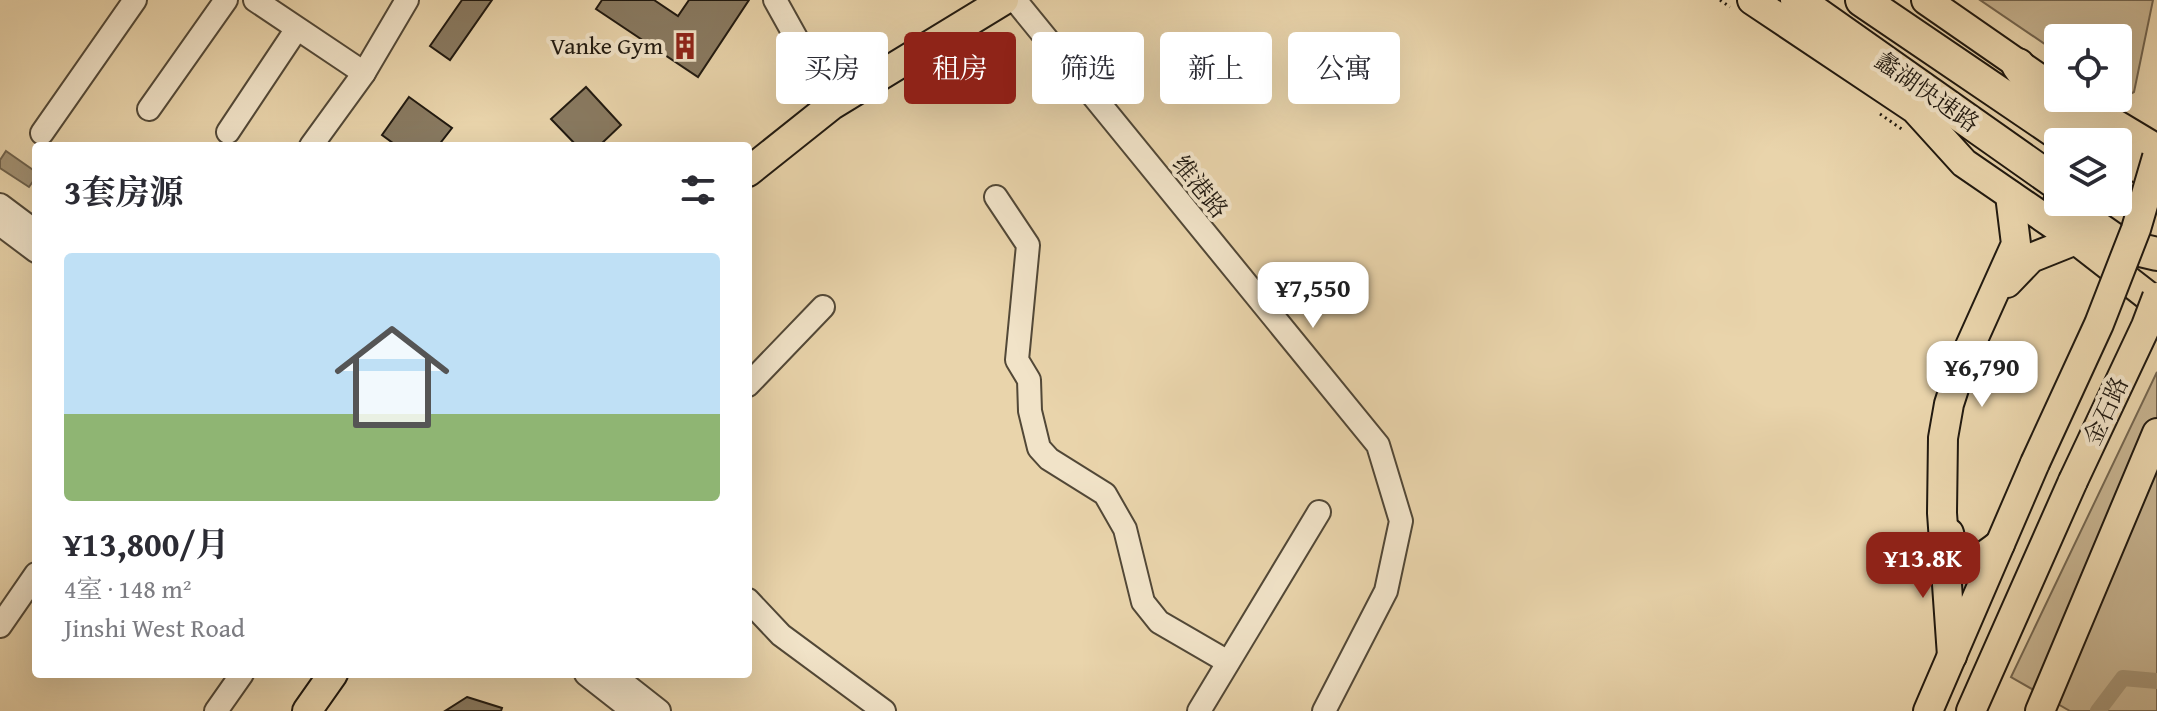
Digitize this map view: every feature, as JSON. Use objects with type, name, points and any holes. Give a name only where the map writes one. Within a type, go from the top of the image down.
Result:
[{"type":"highway","name":"蠡湖快速路","points":[[1797,0],[2044,174]]},
{"type":"highway","name":"蠡湖快速路","points":[[1862,0],[2050,128]]},
{"type":"highway","points":[[2018,65],[2030,82],[2088,128]]},
{"type":"highway","points":[[1915,109],[1947,123],[2044,191]]},
{"type":"highway","points":[[2132,161],[2157,178]]},
{"type":"highway","points":[[2132,182],[2157,197]]},
{"type":"highway","points":[[2080,216],[2123,246],[2157,253]]},
{"type":"highway","points":[[2103,216],[2157,253]]},
{"type":"main road","points":[[888,61],[989,0]]},
{"type":"main road","points":[[752,169],[832,105],[1005,0]]},
{"type":"main road","points":[[1752,0],[1915,109],[1964,163],[2076,240],[2157,303]]},
{"type":"main road","points":[[1926,0],[2044,81]]},
{"type":"main road","points":[[752,158],[820,104]]},
{"type":"main road","points":[[2095,112],[2157,149]]},
{"type":"main road","name":"金石路","points":[[1928,711],[2099,324],[2136,229],[2157,157]]},
{"type":"main road","points":[[1952,656],[1942,513],[1943,438],[1949,404],[1962,364],[2016,244],[2010,195]]},
{"type":"main road","points":[[2000,544],[1974,561],[1964,561],[1955,556],[1949,539],[1949,451],[1955,406],[1968,367],[2009,279],[2031,258],[2076,240]]},
{"type":"main road","name":"金石路","points":[[1971,711],[2157,297]]},
{"type":"main road","points":[[2044,708],[2157,433]]},
{"type":"main road","points":[[2044,708],[2157,441]]},
{"type":"main road","points":[[300,711],[324,678]]},
{"type":"main road","points":[[307,711],[330,678]]},
{"type":"street","points":[[42,133],[135,0]]},
{"type":"street","points":[[149,109],[226,0]]},
{"type":"street","points":[[255,0],[364,73]]},
{"type":"street","points":[[314,142],[364,73],[407,0]]},
{"type":"street","points":[[775,0],[793,32]]},
{"type":"street","name":"维港路","points":[[1005,0],[1371,449],[1392,519],[1378,589],[1317,711]]},
{"type":"street","name":"维港路","points":[[1015,0],[1378,445],[1401,521],[1386,591],[1324,711]]},
{"type":"street","points":[[228,132],[296,30]]},
{"type":"street","points":[[996,197],[1028,245],[1017,360],[1029,380],[1030,411],[1039,448],[1049,459],[1105,494],[1125,529],[1143,602],[1159,622],[1228,662]]},
{"type":"street","points":[[0,205],[32,229]]},
{"type":"street","points":[[0,224],[32,248]]},
{"type":"street","points":[[752,381],[823,307]]},
{"type":"street","points":[[1199,711],[1319,512]]},
{"type":"street","points":[[0,626],[32,580]]},
{"type":"street","points":[[752,604],[781,635],[884,711]]},
{"type":"street","points":[[216,711],[239,678]]},
{"type":"street","points":[[591,678],[633,711]]},
{"type":"street","points":[[617,678],[659,711]]},
{"type":"shaded area","points":[[1980,0],[2153,0],[2132,93],[2132,24],[2044,24],[2044,43]]},
{"type":"shaded area","points":[[6,151],[32,169],[29,187],[0,168],[0,160]]},
{"type":"shaded area","points":[[2157,372],[2157,711],[2070,711],[2011,677]]},
{"type":"building","points":[[462,0],[492,0],[450,60],[430,46]]},
{"type":"building","name":"Vanke Gym","points":[[602,0],[654,0],[678,16],[689,0],[749,0],[698,77],[596,9]]},
{"type":"building","points":[[586,87],[621,125],[603,142],[573,142],[551,119]]},
{"type":"building","points":[[409,97],[452,128],[441,142],[392,142],[382,135]]},
{"type":"building","points":[[467,697],[502,708],[501,711],[445,711]]},
{"type":"waterway","points":[[2098,711],[2123,678],[2157,681]]},
{"type":"place","name":"Vanke Gym","points":[[685,46]]}]
